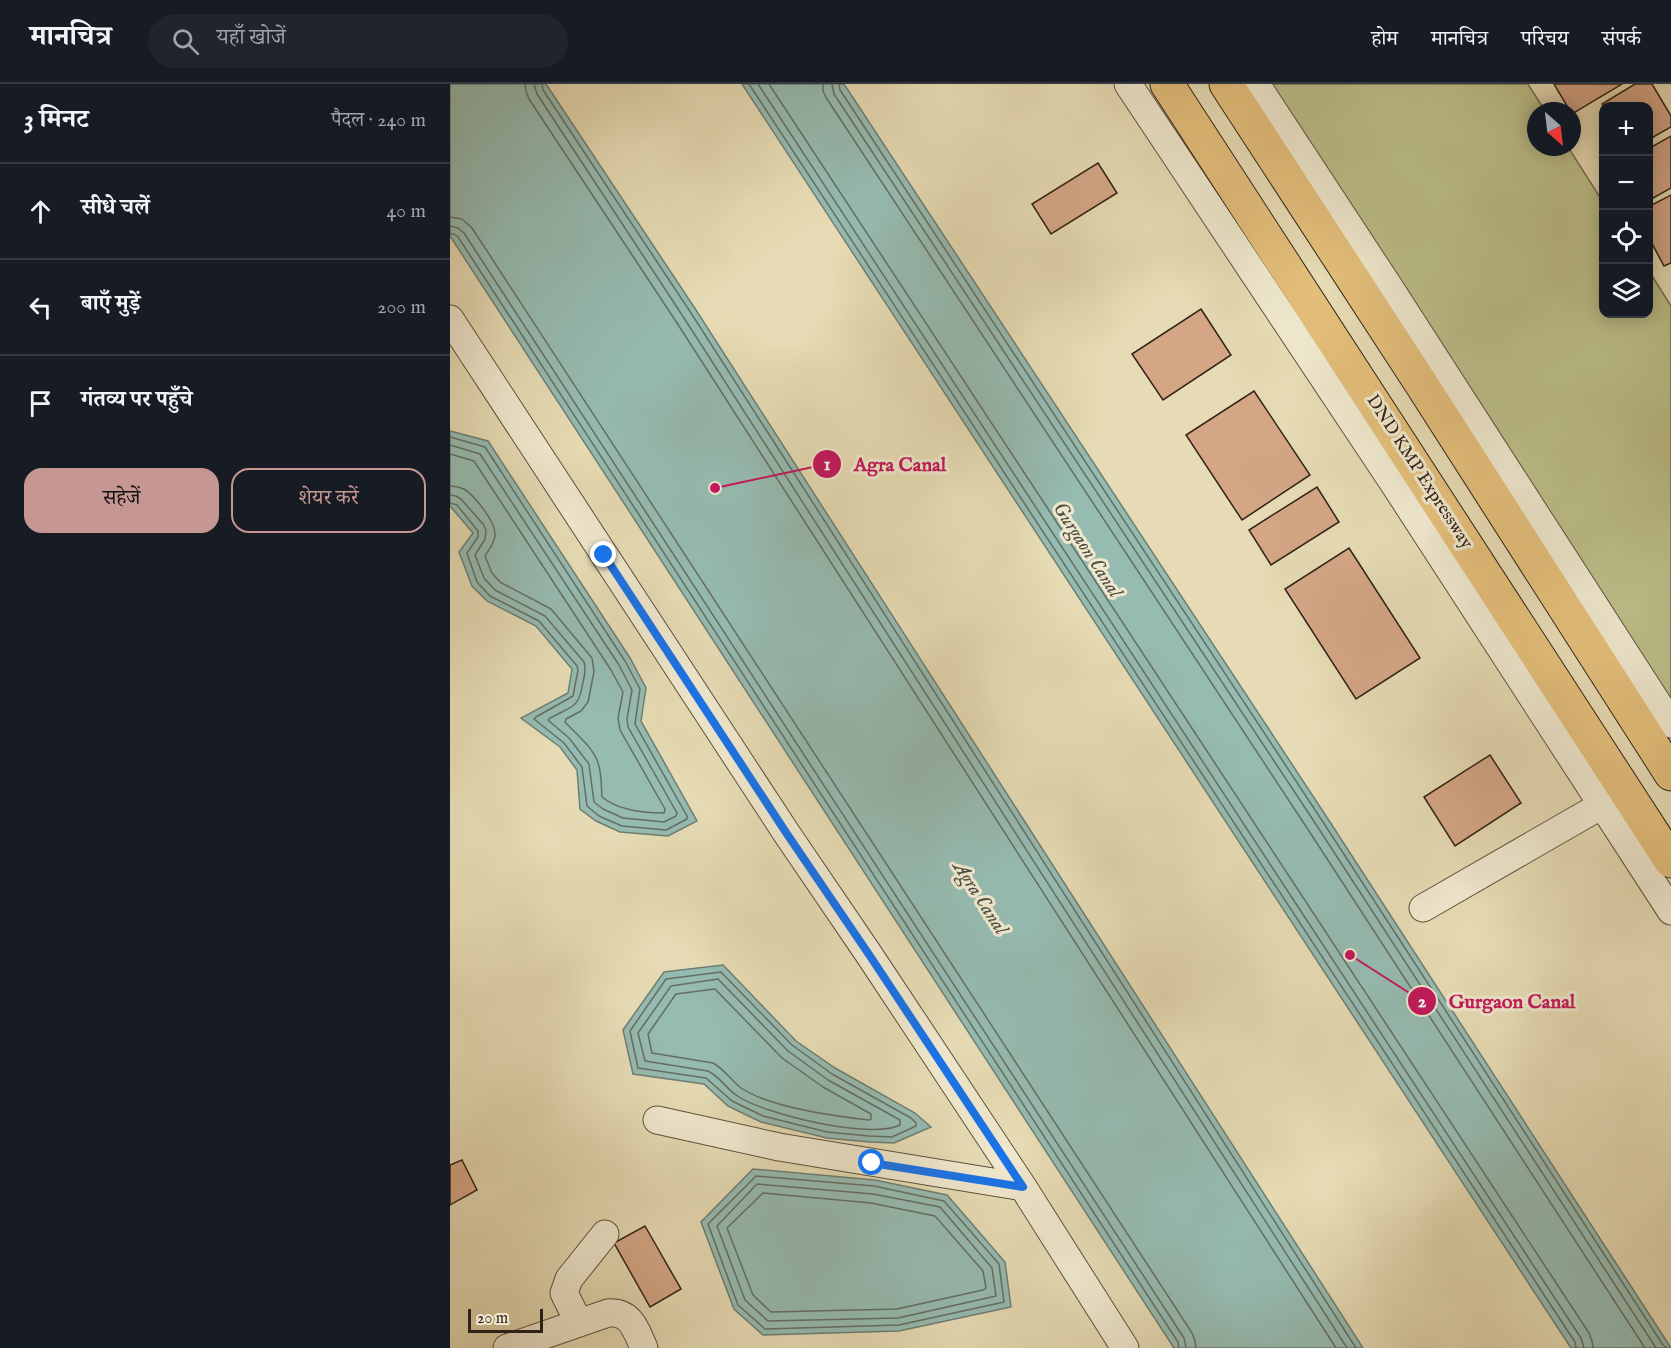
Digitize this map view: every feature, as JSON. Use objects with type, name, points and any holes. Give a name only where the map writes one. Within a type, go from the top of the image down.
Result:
[{"type":"highway","name":"DND KMP Expressway","points":[[1167,84],[1671,861]]},
{"type":"highway","points":[[1226,84],[1671,774]]},
{"type":"street","points":[[1128,84],[1394,484],[1671,911]]},
{"type":"street","points":[[1256,84],[1671,724]]},
{"type":"street","points":[[450,319],[781,824],[1023,1187],[1125,1348]]},
{"type":"street","points":[[1423,908],[1602,805]]},
{"type":"street","points":[[657,1120],[779,1147],[1023,1187]]},
{"type":"street","points":[[579,1323],[564,1293],[569,1279],[605,1234]]},
{"type":"street","points":[[507,1348],[608,1313],[617,1312],[633,1324],[644,1348]]},
{"type":"green space","points":[[1269,84],[1528,84],[1539,102],[1527,102],[1527,156],[1574,156],[1599,196],[1599,318],[1653,318],[1653,277],[1671,306],[1671,703]]},
{"type":"water","points":[[450,84],[546,84],[696,310],[1363,1348],[1174,1348],[450,236]]},
{"type":"water","points":[[742,84],[844,84],[1328,819],[1671,1348],[1571,1348]]},
{"type":"water","points":[[450,431],[488,441],[630,658],[646,688],[641,721],[697,821],[668,836],[620,832],[596,821],[580,809],[577,770],[560,747],[521,718],[568,693],[572,669],[536,626],[487,601],[472,586],[459,552],[473,533],[450,506]]},
{"type":"water","points":[[723,965],[796,1041],[835,1068],[915,1113],[931,1127],[894,1143],[827,1138],[761,1122],[728,1106],[704,1084],[633,1074],[623,1030],[664,972]]},
{"type":"water","points":[[753,1169],[875,1180],[947,1195],[1005,1262],[1011,1307],[899,1331],[763,1335],[734,1309],[701,1222]]},
{"type":"building","points":[[1554,84],[1622,84],[1581,109],[1581,102],[1565,102]]},
{"type":"building","points":[[1635,84],[1652,84],[1671,116],[1671,127],[1653,137],[1653,102],[1605,102]]},
{"type":"building","points":[[1671,136],[1671,188],[1653,198],[1653,156],[1653,146]]},
{"type":"building","points":[[1098,163],[1117,193],[1051,234],[1032,204]]},
{"type":"building","points":[[1671,195],[1671,263],[1664,266],[1653,245],[1653,204]]},
{"type":"building","points":[[1201,309],[1231,355],[1163,400],[1132,354]]},
{"type":"building","points":[[1254,391],[1310,475],[1242,520],[1186,435]]},
{"type":"building","points":[[1317,487],[1339,522],[1271,565],[1249,530]]},
{"type":"building","points":[[1349,548],[1420,658],[1356,699],[1285,589]]},
{"type":"building","points":[[1490,755],[1521,803],[1455,846],[1424,797]]},
{"type":"building","points":[[462,1160],[477,1190],[450,1205],[450,1165]]},
{"type":"building","points":[[645,1226],[681,1289],[650,1307],[614,1243]]},
{"type":"place","name":"Agra Canal","points":[[715,488]]},
{"type":"place","name":"Gurgaon Canal","points":[[1350,955]]},
{"type":"route","points":[[604,555],[1023,1187],[872,1163]]}]
